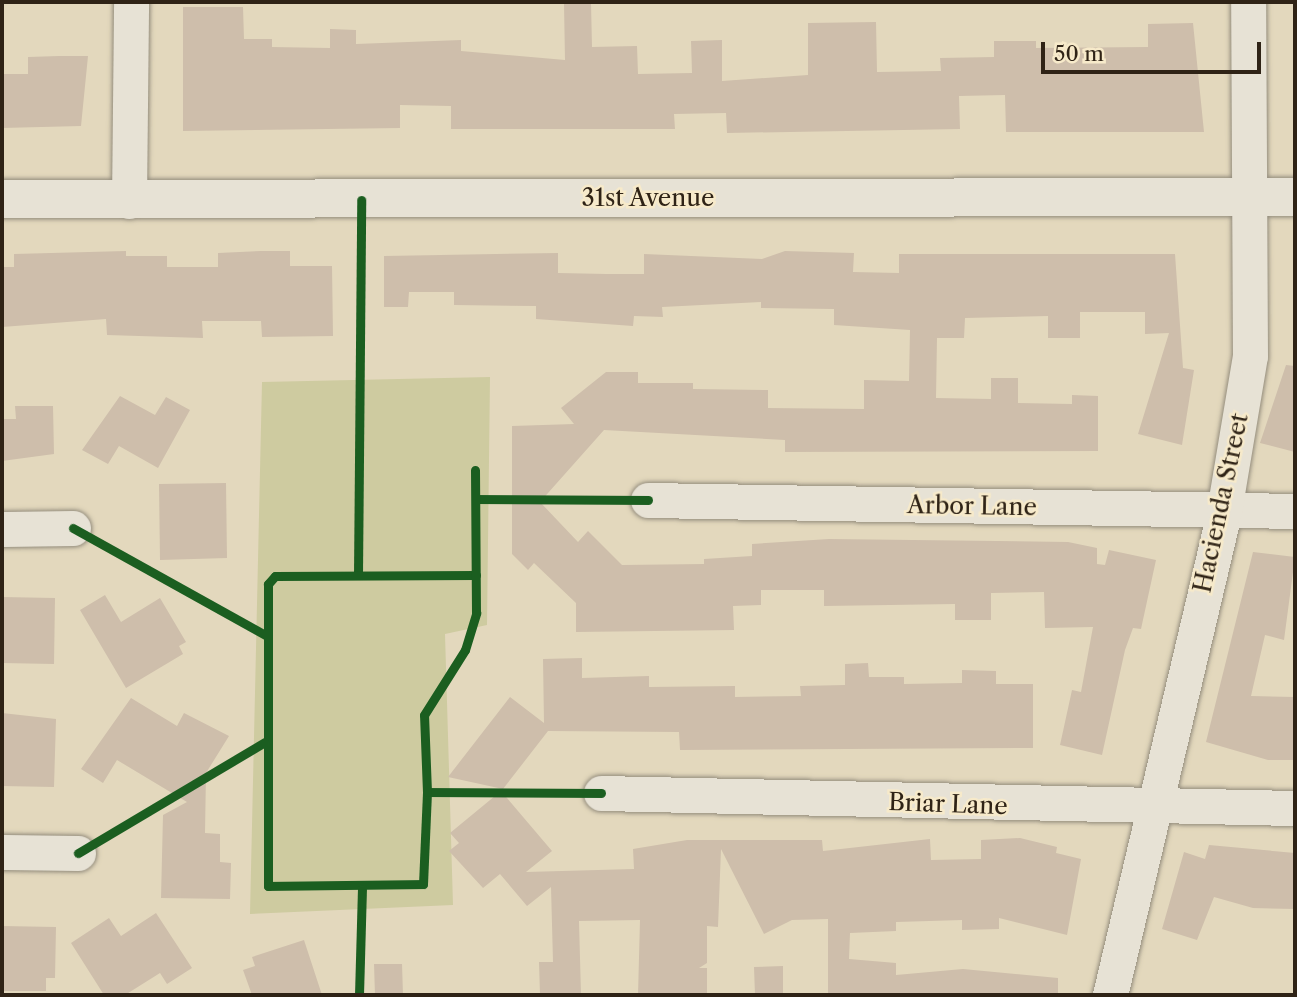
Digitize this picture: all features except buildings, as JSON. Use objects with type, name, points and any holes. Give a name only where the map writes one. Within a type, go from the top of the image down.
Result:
[{"type":"street","points":[[129,201],[131,2]]},
{"type":"street","name":"Hacienda Street","points":[[1110,995],[1150,810],[1224,511],[1250,356],[1252,197],[1248,2]]},
{"type":"street","name":"31st Avenue","points":[[2,199],[129,201],[1295,197]]},
{"type":"street","name":"Arbor Lane","points":[[648,499],[1295,511]]},
{"type":"street","points":[[2,529],[73,528]]},
{"type":"street","name":"Briar Lane","points":[[601,793],[1150,810],[1295,808]]},
{"type":"street","points":[[2,852],[78,853]]},
{"type":"shaded area","points":[[490,377],[487,625],[445,634],[453,905],[250,914],[262,382]]},
{"type":"cycle path","points":[[358,574],[361,200]]},
{"type":"cycle path","points":[[427,792],[424,715],[465,650],[476,613],[475,470]]},
{"type":"cycle path","points":[[476,499],[648,500]]},
{"type":"cycle path","points":[[73,528],[267,636]]},
{"type":"cycle path","points":[[476,575],[275,576],[268,584],[268,886],[423,884],[427,792],[601,793]]},
{"type":"cycle path","points":[[78,853],[265,742]]},
{"type":"cycle path","points":[[359,995],[362,889]]}]
